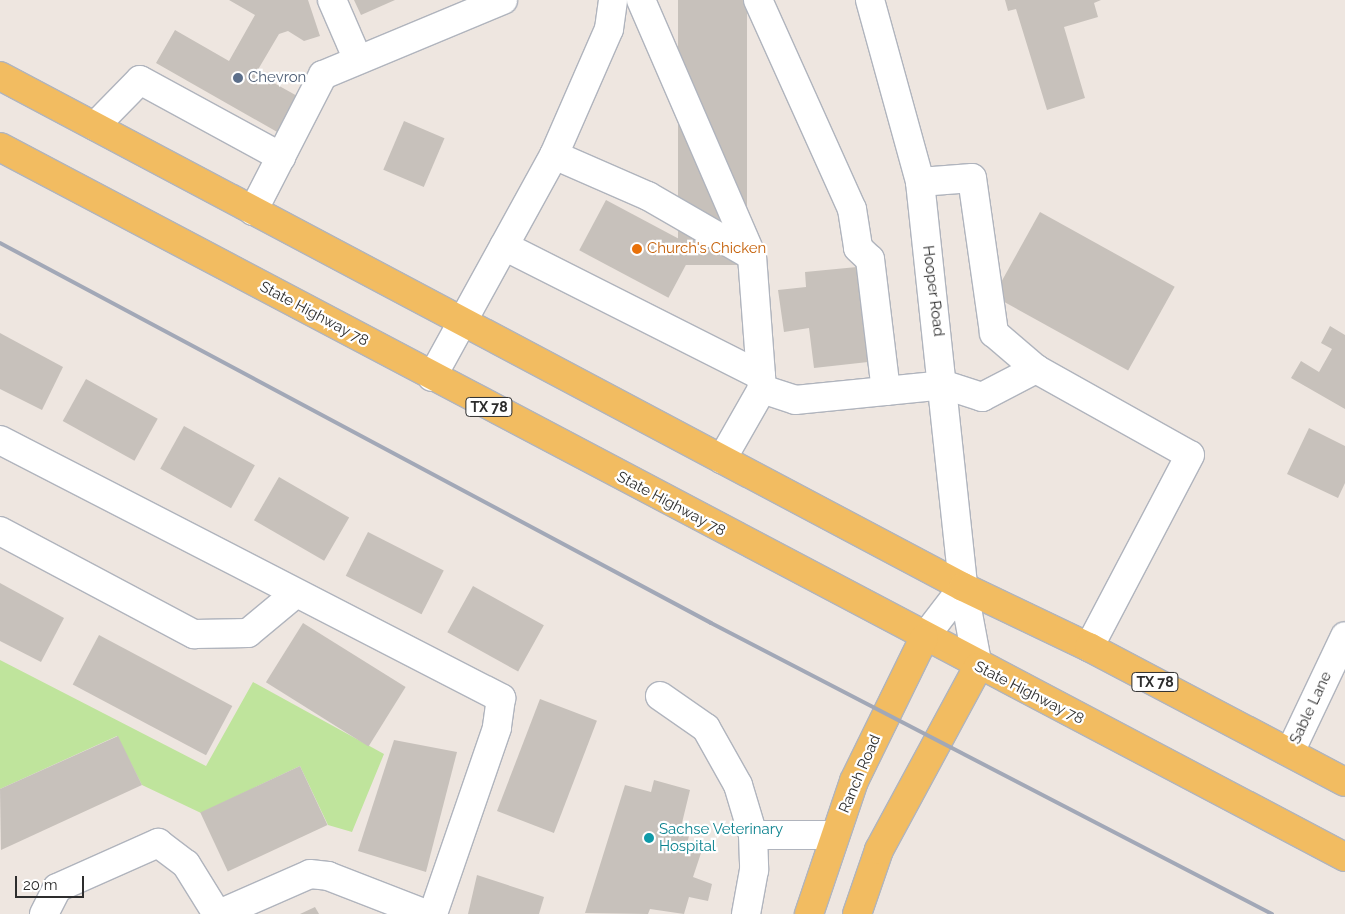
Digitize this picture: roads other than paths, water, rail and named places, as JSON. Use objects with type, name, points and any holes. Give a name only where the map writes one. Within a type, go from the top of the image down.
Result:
[{"type":"main road","name":"TX 78","points":[[0,76],[963,587],[1089,647],[1345,782]]},
{"type":"main road","name":"State Highway 78","points":[[0,146],[978,667],[1345,857]]},
{"type":"main road","name":"Ranch Road","points":[[809,914],[854,781],[924,638]]},
{"type":"main road","points":[[857,914],[879,850],[978,667]]},
{"type":"street","points":[[332,0],[358,60]]},
{"type":"street","points":[[253,210],[323,75],[503,0]]},
{"type":"street","points":[[432,377],[460,320],[504,246],[554,155],[608,29],[613,0]]},
{"type":"street","points":[[641,0],[752,256],[761,382],[722,460]]},
{"type":"street","points":[[758,0],[852,209],[858,248],[870,259],[886,391]]},
{"type":"street","name":"Hooper Road","points":[[870,0],[920,182],[945,385],[963,587],[978,667]]},
{"type":"street","points":[[95,126],[140,80],[281,157]]},
{"type":"street","points":[[554,155],[648,196],[752,256]]},
{"type":"street","points":[[920,182],[972,178],[994,333],[1036,369],[1190,455],[1089,647]]},
{"type":"street","points":[[504,246],[795,400],[945,385],[982,398],[1036,369]]},
{"type":"street","points":[[0,440],[295,594],[501,698],[497,728],[433,914]]},
{"type":"street","points":[[0,531],[194,634],[248,633],[295,594]]},
{"type":"street","points":[[924,638],[963,587]]},
{"type":"street","name":"Sable Lane","points":[[1290,752],[1345,636]]},
{"type":"street","points":[[660,696],[706,728],[738,785],[753,835],[754,870],[746,914]]},
{"type":"street","points":[[753,835],[834,836]]},
{"type":"street","points":[[44,914],[57,888],[158,843],[186,864],[218,914],[310,874],[328,876],[426,914]]},
{"type":"railway","points":[[0,243],[711,623],[1272,914]]},
{"type":"place","name":"Chevron","points":[[238,78]]},
{"type":"place","name":"Church's Chicken","points":[[637,249]]},
{"type":"place","name":"Sachse Veterinary Hospital","points":[[649,838]]}]
